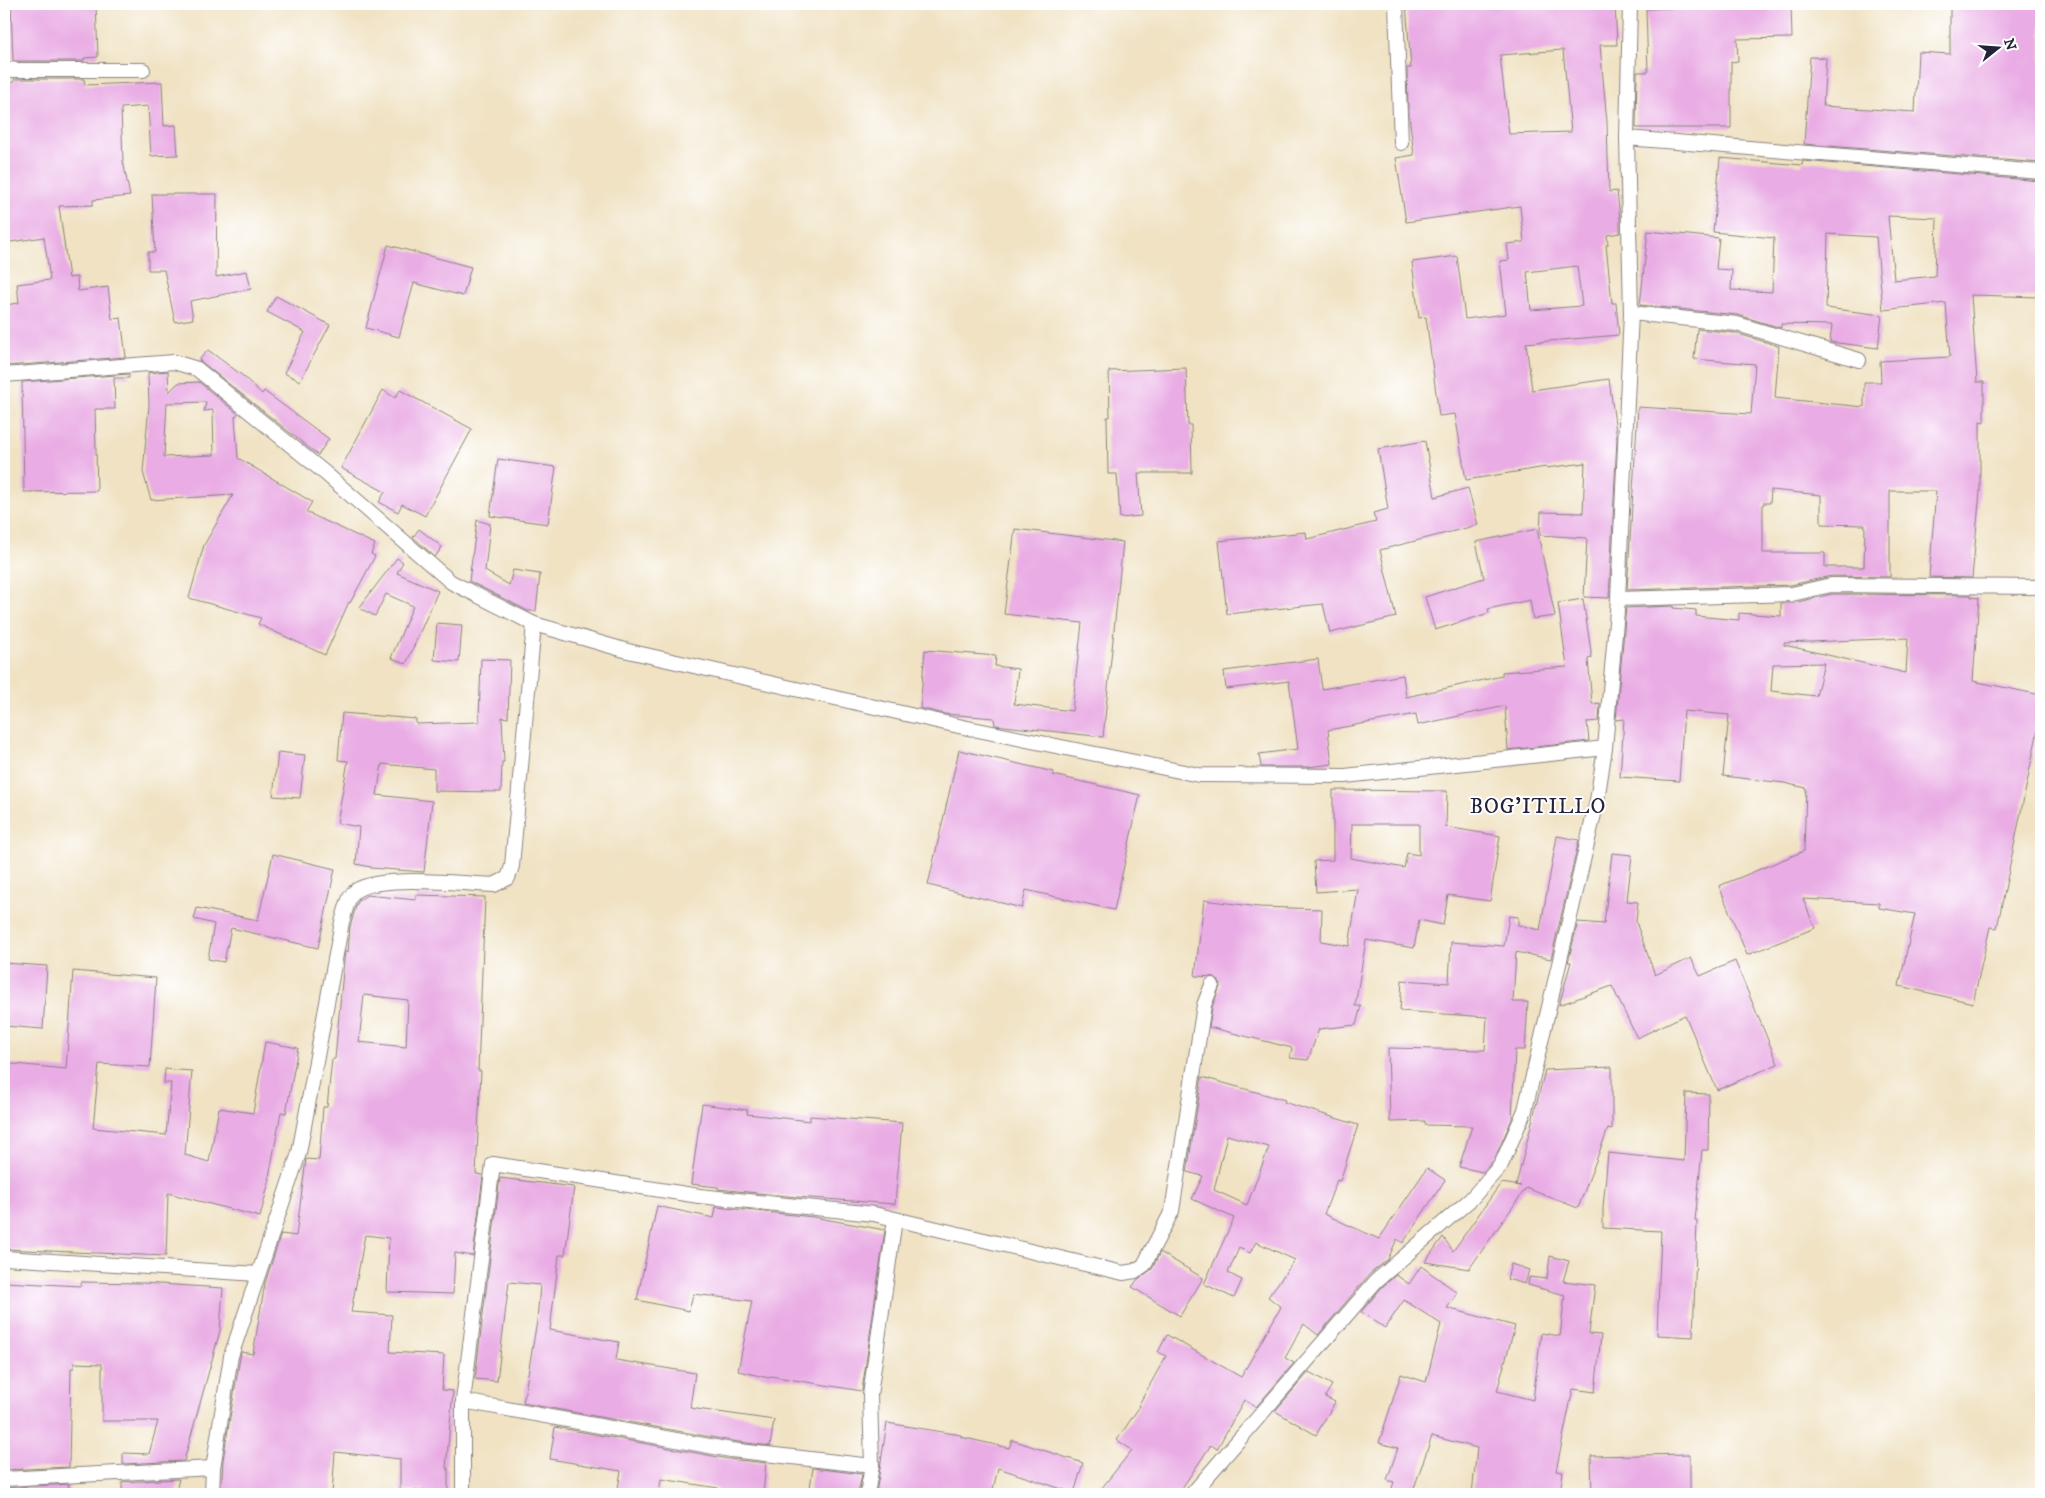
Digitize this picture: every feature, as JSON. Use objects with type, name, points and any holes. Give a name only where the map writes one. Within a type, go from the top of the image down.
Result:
[{"type":"street","points":[[1396,4],[1401,143]]},
{"type":"street","points":[[1192,1494],[1376,1281],[1471,1199],[1501,1164],[1525,1110],[1597,801],[1605,748],[1618,599],[1631,313],[1627,138],[1630,4]]},
{"type":"street","points":[[4,70],[143,70]]},
{"type":"street","points":[[1627,138],[2041,172]]},
{"type":"street","points":[[1631,313],[1737,324],[1859,360]]},
{"type":"street","points":[[4,375],[174,362],[197,369],[325,473],[451,582],[534,624],[628,651],[935,721],[1199,775],[1345,776],[1605,748]]},
{"type":"street","points":[[1618,599],[1792,594],[1831,585],[2041,587]]},
{"type":"street","points":[[212,1494],[213,1468],[231,1356],[299,1153],[342,922],[352,894],[367,884],[392,881],[494,885],[508,878],[512,866],[534,624]]},
{"type":"street","points":[[463,1494],[463,1401],[493,1164],[700,1196],[874,1214],[1123,1273],[1135,1271],[1144,1265],[1172,1211],[1204,1005],[1212,985]]},
{"type":"street","points":[[867,1494],[872,1466],[870,1395],[895,1219]]},
{"type":"street","points":[[4,1258],[258,1274]]},
{"type":"street","points":[[463,1401],[731,1450],[872,1466]]},
{"type":"street","points":[[4,1479],[213,1468]]},
{"type":"building","points":[[11,4],[96,4],[98,57],[84,58],[84,61],[13,61]]},
{"type":"building","points":[[1406,4],[1615,4],[1617,45],[1600,45],[1607,122],[1609,192],[1617,191],[1620,219],[1620,233],[1607,235],[1608,245],[1606,245],[1612,303],[1616,303],[1619,335],[1526,343],[1532,390],[1609,379],[1617,439],[1609,598],[1584,597],[1587,538],[1540,535],[1541,512],[1583,513],[1585,463],[1546,467],[1466,480],[1455,414],[1439,416],[1426,317],[1419,318],[1412,262],[1457,256],[1465,319],[1506,314],[1500,261],[1509,260],[1507,244],[1524,242],[1520,206],[1406,222],[1396,158],[1414,155],[1408,108],[1407,68],[1411,68]],"holes":[[[1563,50],[1571,132],[1509,134],[1500,55]],[[1577,266],[1582,306],[1531,310],[1527,272]]]},
{"type":"building","points":[[1741,4],[1791,4],[1792,38],[1737,39],[1738,61],[1731,62],[1731,128],[1636,128],[1637,72],[1648,72],[1646,9],[1741,6]]},
{"type":"building","points":[[1950,4],[2041,4],[2041,163],[1804,144],[1810,57],[1826,58],[1823,106],[1915,112],[1918,52],[1950,54]]},
{"type":"building","points":[[14,79],[84,79],[85,85],[162,82],[164,126],[176,125],[178,155],[151,156],[148,106],[121,108],[123,161],[130,196],[93,200],[93,205],[59,206],[69,278],[77,277],[78,291],[108,287],[112,319],[121,318],[126,357],[6,366],[4,305],[19,303],[17,284],[50,280],[44,237],[4,243],[4,84],[14,82]]},
{"type":"building","points":[[1720,158],[1802,165],[1803,161],[2041,181],[2041,297],[1971,295],[1977,382],[1984,382],[1984,422],[1980,421],[1980,491],[1972,578],[1929,577],[1936,491],[1890,491],[1890,577],[1831,576],[1791,585],[1627,590],[1638,407],[1751,414],[1755,364],[1694,359],[1697,329],[1735,333],[1779,346],[1775,398],[1864,407],[1864,382],[1881,382],[1880,361],[1950,357],[1946,303],[1883,310],[1876,237],[1828,234],[1826,308],[1882,315],[1878,348],[1830,342],[1832,325],[1781,324],[1781,328],[1738,315],[1640,305],[1648,231],[1719,238],[1716,269],[1732,270],[1731,290],[1772,292],[1774,238],[1713,232]],"holes":[[[1888,216],[1937,218],[1935,276],[1894,280]],[[1771,490],[1821,495],[1821,524],[1865,525],[1864,567],[1825,567],[1825,553],[1763,553],[1763,503],[1770,503]]]},
{"type":"building","points":[[152,194],[217,194],[216,277],[247,271],[251,289],[190,301],[193,319],[175,322],[164,270],[148,270],[148,252],[155,252]]},
{"type":"building","points":[[388,245],[471,267],[463,296],[414,283],[399,337],[366,328]]},
{"type":"building","points":[[276,296],[330,325],[300,381],[284,373],[305,332],[267,312]]},
{"type":"building","points":[[208,350],[243,376],[262,394],[264,391],[329,439],[318,455],[199,360]]},
{"type":"building","points":[[1186,368],[1188,425],[1191,425],[1192,473],[1138,473],[1141,516],[1120,518],[1117,474],[1108,474],[1107,417],[1110,417],[1109,371]]},
{"type":"building","points":[[168,371],[169,392],[178,383],[199,382],[238,414],[235,417],[238,458],[312,502],[306,512],[375,544],[371,554],[375,556],[349,602],[325,655],[258,624],[261,618],[189,598],[204,545],[233,495],[151,500],[143,472],[149,405],[148,373]],"holes":[[[206,402],[204,411],[213,410],[214,455],[164,457],[167,403]]]},
{"type":"building","points":[[129,374],[129,378],[114,378],[115,409],[95,409],[97,491],[24,492],[22,382]]},
{"type":"building","points":[[383,390],[395,398],[400,390],[472,429],[425,516],[402,504],[398,512],[379,502],[385,492],[341,468]]},
{"type":"building","points":[[1425,441],[1435,497],[1468,488],[1478,525],[1380,550],[1396,617],[1330,633],[1323,604],[1227,614],[1219,541],[1306,532],[1307,539],[1376,522],[1373,513],[1388,509],[1378,449]]},
{"type":"building","points":[[498,459],[556,467],[548,524],[490,516]]},
{"type":"building","points":[[477,520],[490,524],[485,571],[509,585],[513,570],[540,574],[536,611],[528,611],[469,581]]},
{"type":"building","points":[[419,529],[442,547],[435,557],[413,537]]},
{"type":"building","points":[[1015,529],[1123,542],[1103,737],[995,725],[994,718],[945,714],[920,708],[925,650],[996,656],[995,666],[1018,669],[1014,704],[1072,711],[1082,623],[1004,614]]},
{"type":"building","points":[[1537,529],[1555,616],[1533,619],[1530,600],[1488,609],[1489,613],[1435,630],[1425,597],[1484,578],[1476,542]]},
{"type":"building","points":[[397,558],[403,562],[397,573],[438,591],[406,664],[391,658],[413,606],[386,594],[375,616],[359,608]]},
{"type":"building","points":[[1832,594],[1971,595],[1971,597],[1979,598],[1973,681],[2041,695],[2041,715],[1997,928],[1990,927],[1973,1003],[1899,986],[1915,914],[1879,908],[1879,903],[1803,899],[1815,928],[1747,955],[1719,886],[1804,851],[1806,788],[1784,783],[1723,776],[1729,715],[1684,711],[1679,781],[1620,777],[1624,719],[1616,720],[1626,608],[1673,606],[1673,608],[1696,610],[1696,616],[1739,620],[1739,613],[1781,616],[1781,603],[1794,603]],"holes":[[[1908,638],[1906,673],[1784,645],[1784,643]],[[1824,663],[1816,696],[1771,691],[1773,664]]]},
{"type":"building","points":[[1583,599],[1592,658],[1588,659],[1592,704],[1600,703],[1599,721],[1587,722],[1589,741],[1508,750],[1505,706],[1418,725],[1416,714],[1328,730],[1332,764],[1308,767],[1261,767],[1259,754],[1298,749],[1289,681],[1226,689],[1224,671],[1318,659],[1322,689],[1403,675],[1406,697],[1502,676],[1502,672],[1567,667],[1558,603]]},
{"type":"building","points":[[437,623],[462,625],[459,662],[434,660]]},
{"type":"building","points":[[481,659],[510,660],[508,718],[502,717],[504,762],[502,762],[501,792],[434,791],[434,769],[382,764],[377,795],[432,801],[424,872],[371,868],[356,864],[359,827],[337,823],[348,761],[338,760],[342,713],[416,719],[416,724],[479,722]]},
{"type":"building","points":[[959,750],[1054,772],[1053,775],[1140,795],[1114,910],[1026,890],[1022,908],[928,885]]},
{"type":"building","points":[[278,752],[305,755],[300,798],[273,796]]},
{"type":"building","points":[[1333,790],[1447,791],[1446,827],[1500,836],[1490,901],[1448,895],[1443,925],[1419,920],[1414,948],[1366,940],[1355,1006],[1361,1006],[1356,1025],[1319,1029],[1308,1060],[1290,1058],[1292,1048],[1209,1027],[1212,1007],[1221,984],[1215,977],[1195,976],[1204,900],[1259,907],[1322,909],[1321,941],[1349,946],[1358,889],[1316,892],[1314,861],[1333,860]],"holes":[[[1352,824],[1419,824],[1419,855],[1407,853],[1404,868],[1351,858]]]},
{"type":"building","points":[[1557,836],[1579,840],[1551,959],[1516,952],[1513,1002],[1528,1002],[1525,1050],[1515,1050],[1512,1119],[1494,1160],[1483,1172],[1459,1167],[1472,1126],[1425,1125],[1425,1121],[1390,1122],[1388,1048],[1485,1050],[1487,1017],[1400,1011],[1402,980],[1449,983],[1451,942],[1504,946],[1509,916],[1518,917],[1518,925],[1540,930]]},
{"type":"building","points":[[1612,853],[1632,855],[1627,901],[1638,902],[1636,922],[1655,975],[1691,958],[1700,976],[1735,961],[1778,1064],[1717,1090],[1685,1015],[1637,1038],[1612,986],[1559,1005],[1571,962],[1568,962],[1578,922],[1604,924]]},
{"type":"building","points":[[273,854],[335,869],[318,948],[231,928],[224,962],[208,959],[214,924],[194,919],[197,908],[258,920]]},
{"type":"building","points":[[367,895],[416,900],[416,895],[485,897],[478,1071],[481,1071],[476,1174],[483,1175],[473,1256],[455,1253],[453,1294],[387,1292],[389,1238],[365,1235],[351,1312],[392,1315],[390,1352],[444,1355],[442,1390],[453,1391],[446,1468],[448,1468],[448,1494],[424,1494],[424,1490],[400,1491],[400,1459],[335,1452],[332,1494],[221,1494],[223,1460],[241,1352],[253,1354],[265,1283],[281,1234],[296,1236],[306,1159],[319,1160],[323,1107],[327,1107],[332,1059],[335,1059],[345,952],[348,952],[350,927],[359,900]],"holes":[[[364,995],[408,1000],[406,1047],[359,1042]]]},
{"type":"building","points":[[4,963],[47,966],[43,1029],[4,1026]]},
{"type":"building","points":[[73,971],[156,978],[150,1067],[99,1064],[93,1128],[166,1135],[171,1083],[164,1083],[165,1069],[192,1071],[185,1155],[209,1162],[219,1108],[253,1113],[265,1042],[298,1048],[286,1113],[281,1112],[270,1178],[260,1217],[168,1193],[166,1256],[4,1249],[4,1063],[66,1069]]},
{"type":"building","points":[[1612,1067],[1612,1130],[1608,1129],[1578,1208],[1526,1188],[1469,1269],[1425,1262],[1443,1237],[1453,1251],[1501,1183],[1521,1186],[1516,1185],[1545,1070]]},
{"type":"building","points":[[1202,1077],[1285,1100],[1284,1102],[1358,1125],[1340,1181],[1337,1180],[1324,1214],[1379,1239],[1427,1168],[1445,1180],[1403,1243],[1397,1239],[1388,1259],[1369,1275],[1318,1335],[1304,1324],[1285,1358],[1294,1363],[1256,1407],[1244,1400],[1217,1449],[1211,1445],[1178,1494],[1097,1494],[1132,1450],[1117,1440],[1140,1406],[1138,1406],[1166,1356],[1158,1352],[1167,1335],[1241,1377],[1281,1307],[1268,1297],[1295,1260],[1256,1242],[1250,1253],[1239,1248],[1228,1273],[1242,1280],[1234,1298],[1204,1284],[1234,1218],[1192,1199],[1203,1176],[1187,1172]],"holes":[[[1227,1135],[1269,1147],[1247,1205],[1214,1190]]]},
{"type":"building","points":[[1686,1093],[1709,1094],[1708,1150],[1702,1150],[1695,1221],[1697,1221],[1693,1337],[1657,1335],[1661,1231],[1603,1228],[1608,1153],[1684,1161]]},
{"type":"building","points":[[702,1104],[748,1110],[747,1114],[810,1121],[810,1116],[902,1123],[895,1204],[797,1197],[718,1189],[718,1187],[691,1184]]},
{"type":"building","points":[[500,1178],[574,1187],[565,1255],[559,1255],[550,1330],[619,1342],[616,1360],[695,1373],[690,1408],[774,1420],[770,1446],[732,1441],[523,1403],[537,1321],[540,1285],[509,1282],[497,1381],[475,1379]]},
{"type":"building","points":[[657,1206],[714,1218],[716,1207],[813,1217],[885,1230],[862,1391],[770,1376],[769,1378],[738,1371],[752,1301],[693,1294],[689,1311],[637,1300]]},
{"type":"building","points":[[1160,1252],[1203,1278],[1180,1316],[1132,1287],[1137,1280],[1152,1269]]},
{"type":"building","points":[[1550,1256],[1569,1261],[1563,1281],[1595,1285],[1589,1334],[1601,1335],[1595,1392],[1573,1389],[1556,1471],[1563,1472],[1560,1494],[1472,1494],[1477,1448],[1432,1436],[1412,1494],[1390,1494],[1394,1482],[1387,1480],[1398,1448],[1379,1443],[1401,1374],[1426,1382],[1441,1324],[1404,1300],[1385,1328],[1361,1312],[1382,1287],[1396,1275],[1409,1284],[1421,1266],[1458,1293],[1447,1308],[1515,1326],[1497,1391],[1533,1400],[1541,1333],[1560,1336],[1565,1295],[1528,1285],[1529,1277],[1547,1279]]},
{"type":"building","points":[[1511,1264],[1529,1270],[1525,1284],[1507,1279]]},
{"type":"building","points":[[4,1282],[81,1286],[81,1282],[143,1283],[223,1288],[220,1331],[184,1461],[123,1464],[123,1453],[149,1454],[158,1421],[102,1421],[102,1364],[74,1363],[74,1368],[71,1368],[69,1467],[4,1470]]},
{"type":"building","points":[[1309,1372],[1332,1385],[1325,1397],[1335,1402],[1316,1435],[1275,1411]]},
{"type":"building","points":[[887,1423],[961,1435],[961,1437],[1009,1448],[1012,1440],[1083,1463],[1074,1493],[998,1468],[992,1494],[876,1494]]},
{"type":"building","points":[[555,1427],[729,1459],[766,1463],[763,1494],[718,1494],[718,1488],[661,1479],[659,1494],[617,1494],[621,1471],[550,1459]]},
{"type":"building","points":[[1690,1454],[1690,1494],[1592,1494],[1591,1456]]},
{"type":"building","points":[[813,1468],[862,1474],[858,1494],[809,1494]]},
{"type":"building","points":[[179,1479],[175,1494],[122,1494],[122,1482]]},
{"type":"building","points":[[69,1484],[68,1494],[4,1494],[4,1488]]},
{"type":"district","name":"BOG'ITILLO","points":[[1538,807]]}]
